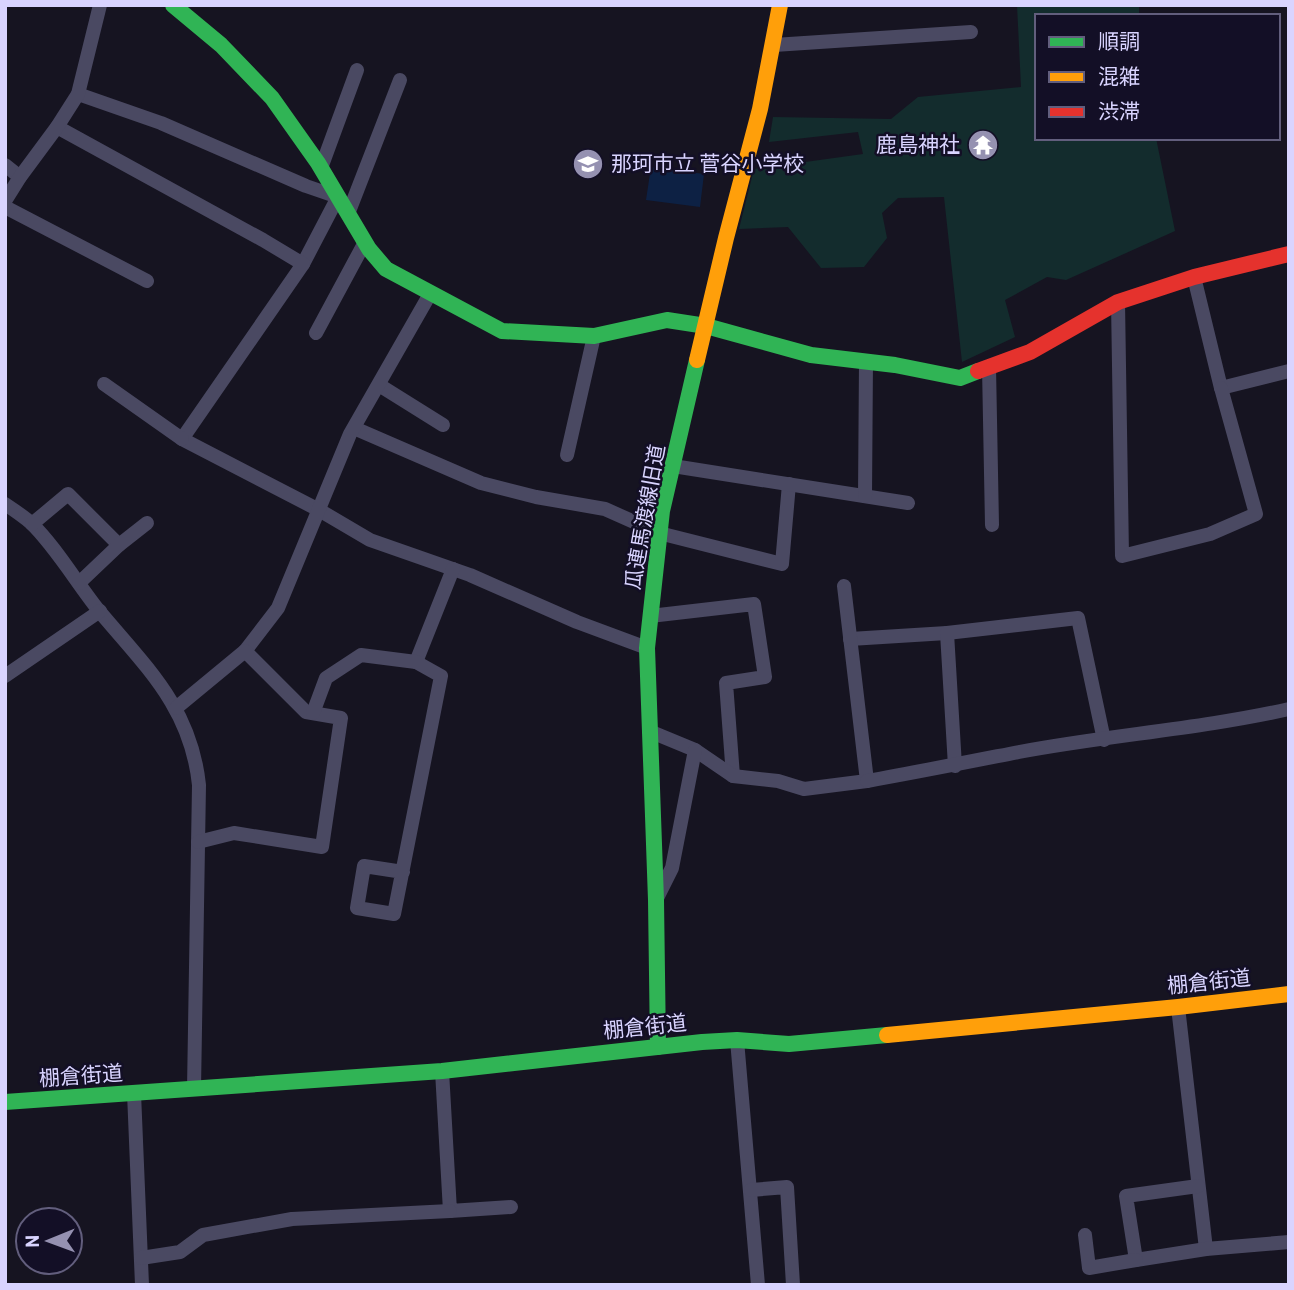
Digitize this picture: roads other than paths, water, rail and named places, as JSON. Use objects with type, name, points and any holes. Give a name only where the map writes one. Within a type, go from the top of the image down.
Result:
[{"type":"street","points":[[5,201],[78,94],[100,5]]},
{"type":"street","points":[[173,5],[221,45],[272,97],[321,168],[365,242],[386,269],[502,331],[594,336],[667,320],[706,326],[811,355],[866,361],[960,378],[1030,352],[1118,302],[1194,277],[1289,254]]},
{"type":"street","name":"瓜連馬渡線旧道","points":[[658,1047],[647,648],[659,533],[726,237],[760,109],[780,5]]},
{"type":"street","points":[[774,45],[971,32]]},
{"type":"street","points":[[321,168],[358,70]]},
{"type":"street","points":[[348,214],[400,80]]},
{"type":"street","points":[[78,94],[161,123],[306,186],[338,197]]},
{"type":"street","points":[[57,127],[303,264]]},
{"type":"street","points":[[5,165],[20,177]]},
{"type":"street","points":[[182,439],[303,264],[338,197]]},
{"type":"street","points":[[5,207],[147,281]]},
{"type":"street","points":[[316,333],[365,242]]},
{"type":"street","points":[[1118,302],[1122,556],[1210,534],[1256,514],[1194,277]]},
{"type":"street","points":[[176,708],[245,651],[278,608],[354,428],[430,294]]},
{"type":"street","points":[[567,455],[594,336]]},
{"type":"street","points":[[865,496],[866,361]]},
{"type":"street","points":[[989,367],[992,525]]},
{"type":"street","points":[[1221,388],[1289,371]]},
{"type":"street","points":[[104,384],[182,439],[319,510],[370,540],[453,569],[577,622],[647,648]]},
{"type":"street","points":[[379,386],[443,425]]},
{"type":"street","points":[[354,428],[481,483],[536,497],[605,509],[659,533],[782,564],[789,484]]},
{"type":"street","points":[[673,466],[908,503]]},
{"type":"street","points":[[32,524],[68,494],[119,545]]},
{"type":"street","points":[[5,504],[32,524],[100,611],[148,666],[176,708],[197,760],[199,785],[194,1089]]},
{"type":"street","points":[[79,583],[147,523]]},
{"type":"street","points":[[415,662],[453,569]]},
{"type":"street","points":[[844,586],[867,782]]},
{"type":"street","points":[[650,616],[754,604],[765,677],[726,683],[733,776]]},
{"type":"street","points":[[5,676],[100,611]]},
{"type":"street","points":[[850,639],[947,633],[1078,618],[1104,740]]},
{"type":"street","points":[[947,633],[955,766]]},
{"type":"street","points":[[198,842],[234,833],[322,847],[341,718],[306,712],[245,651]]},
{"type":"street","points":[[313,713],[326,678],[362,655],[415,662],[442,676],[403,872]]},
{"type":"street","points":[[649,732],[695,750],[733,776],[778,781],[804,789],[867,782],[1020,752],[1246,719],[1289,709]]},
{"type":"street","points":[[656,901],[672,868],[695,750]]},
{"type":"street","name":"棚倉街道","points":[[5,1102],[442,1071],[737,1040],[789,1044],[1289,994]]},
{"type":"street","points":[[1178,1007],[1206,1249]]},
{"type":"street","points":[[737,1040],[758,1285]]},
{"type":"street","points":[[442,1071],[450,1211]]},
{"type":"street","points":[[134,1093],[142,1285]]},
{"type":"street","points":[[751,1190],[787,1186],[793,1285]]},
{"type":"street","points":[[1136,1260],[1126,1196],[1198,1186]]},
{"type":"street","points":[[141,1258],[180,1252],[203,1235],[292,1219],[511,1207]]},
{"type":"street","points":[[1084,1235],[1089,1268],[1206,1249],[1289,1242]]},
{"type":"water","points":[[651,167],[704,174],[700,207],[646,200]]},
{"type":"place","name":"鹿島神社","points":[[983,145]]},
{"type":"place","name":"那珂市立 菅谷小学校","points":[[588,164]]}]
